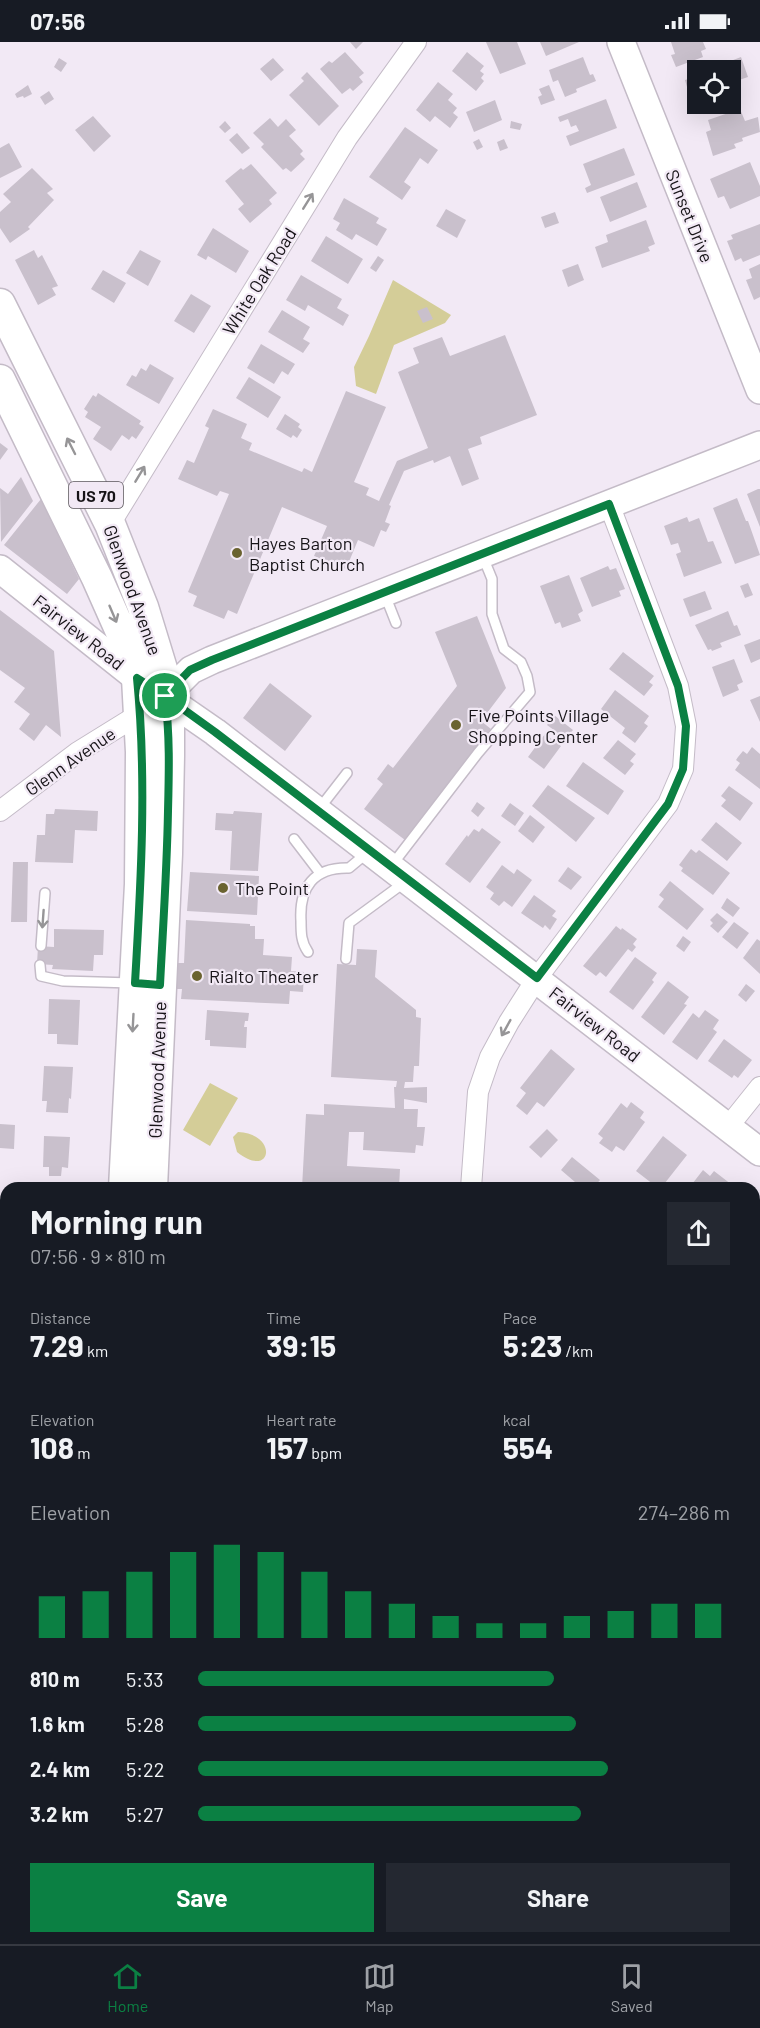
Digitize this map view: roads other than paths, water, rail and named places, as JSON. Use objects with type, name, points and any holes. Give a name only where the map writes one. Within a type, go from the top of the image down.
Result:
[{"type":"main road","name":"Glenwood Avenue","points":[[0,304],[110,524],[153,638],[162,669],[169,726],[167,854],[148,984],[125,1182]]},
{"type":"main road","name":"Glenwood Avenue","points":[[0,380],[98,578],[121,632],[137,678],[141,713],[140,884],[148,984],[152,1182]]},
{"type":"street","name":"White Oak Road","points":[[110,524],[347,138],[416,42]]},
{"type":"street","name":"Sunset Drive","points":[[621,42],[760,390]]},
{"type":"street","points":[[141,713],[165,696],[190,670],[760,445]]},
{"type":"street","points":[[471,1182],[478,1092],[490,1057],[537,978],[668,804],[683,769],[686,726],[678,686],[609,504]]},
{"type":"street","name":"Fairview Road","points":[[0,569],[137,678],[215,732],[760,1152]]},
{"type":"street","name":"Glenn Avenue","points":[[0,811],[78,752],[141,713]]},
{"type":"street","points":[[728,1127],[760,1088]]},
{"type":"lane","points":[[346,959],[349,922],[399,874],[478,753],[530,692],[521,662],[504,649],[492,614],[492,579],[482,555]]},
{"type":"lane","points":[[384,593],[396,623]]},
{"type":"lane","points":[[317,811],[347,773]]},
{"type":"lane","points":[[294,839],[320,873]]},
{"type":"lane","points":[[308,952],[302,944],[300,907],[308,883],[320,873],[349,868],[369,851]]},
{"type":"lane","points":[[41,946],[45,892]]},
{"type":"lane","points":[[40,964],[41,976],[63,981],[148,984]]},
{"type":"place","name":"Hayes Barton Baptist Church","points":[[237,553]]},
{"type":"place","name":"Five Points Village Shopping Center","points":[[456,725]]},
{"type":"place","name":"The Point","points":[[223,888]]},
{"type":"place","name":"Rialto Theater","points":[[197,976]]}]
